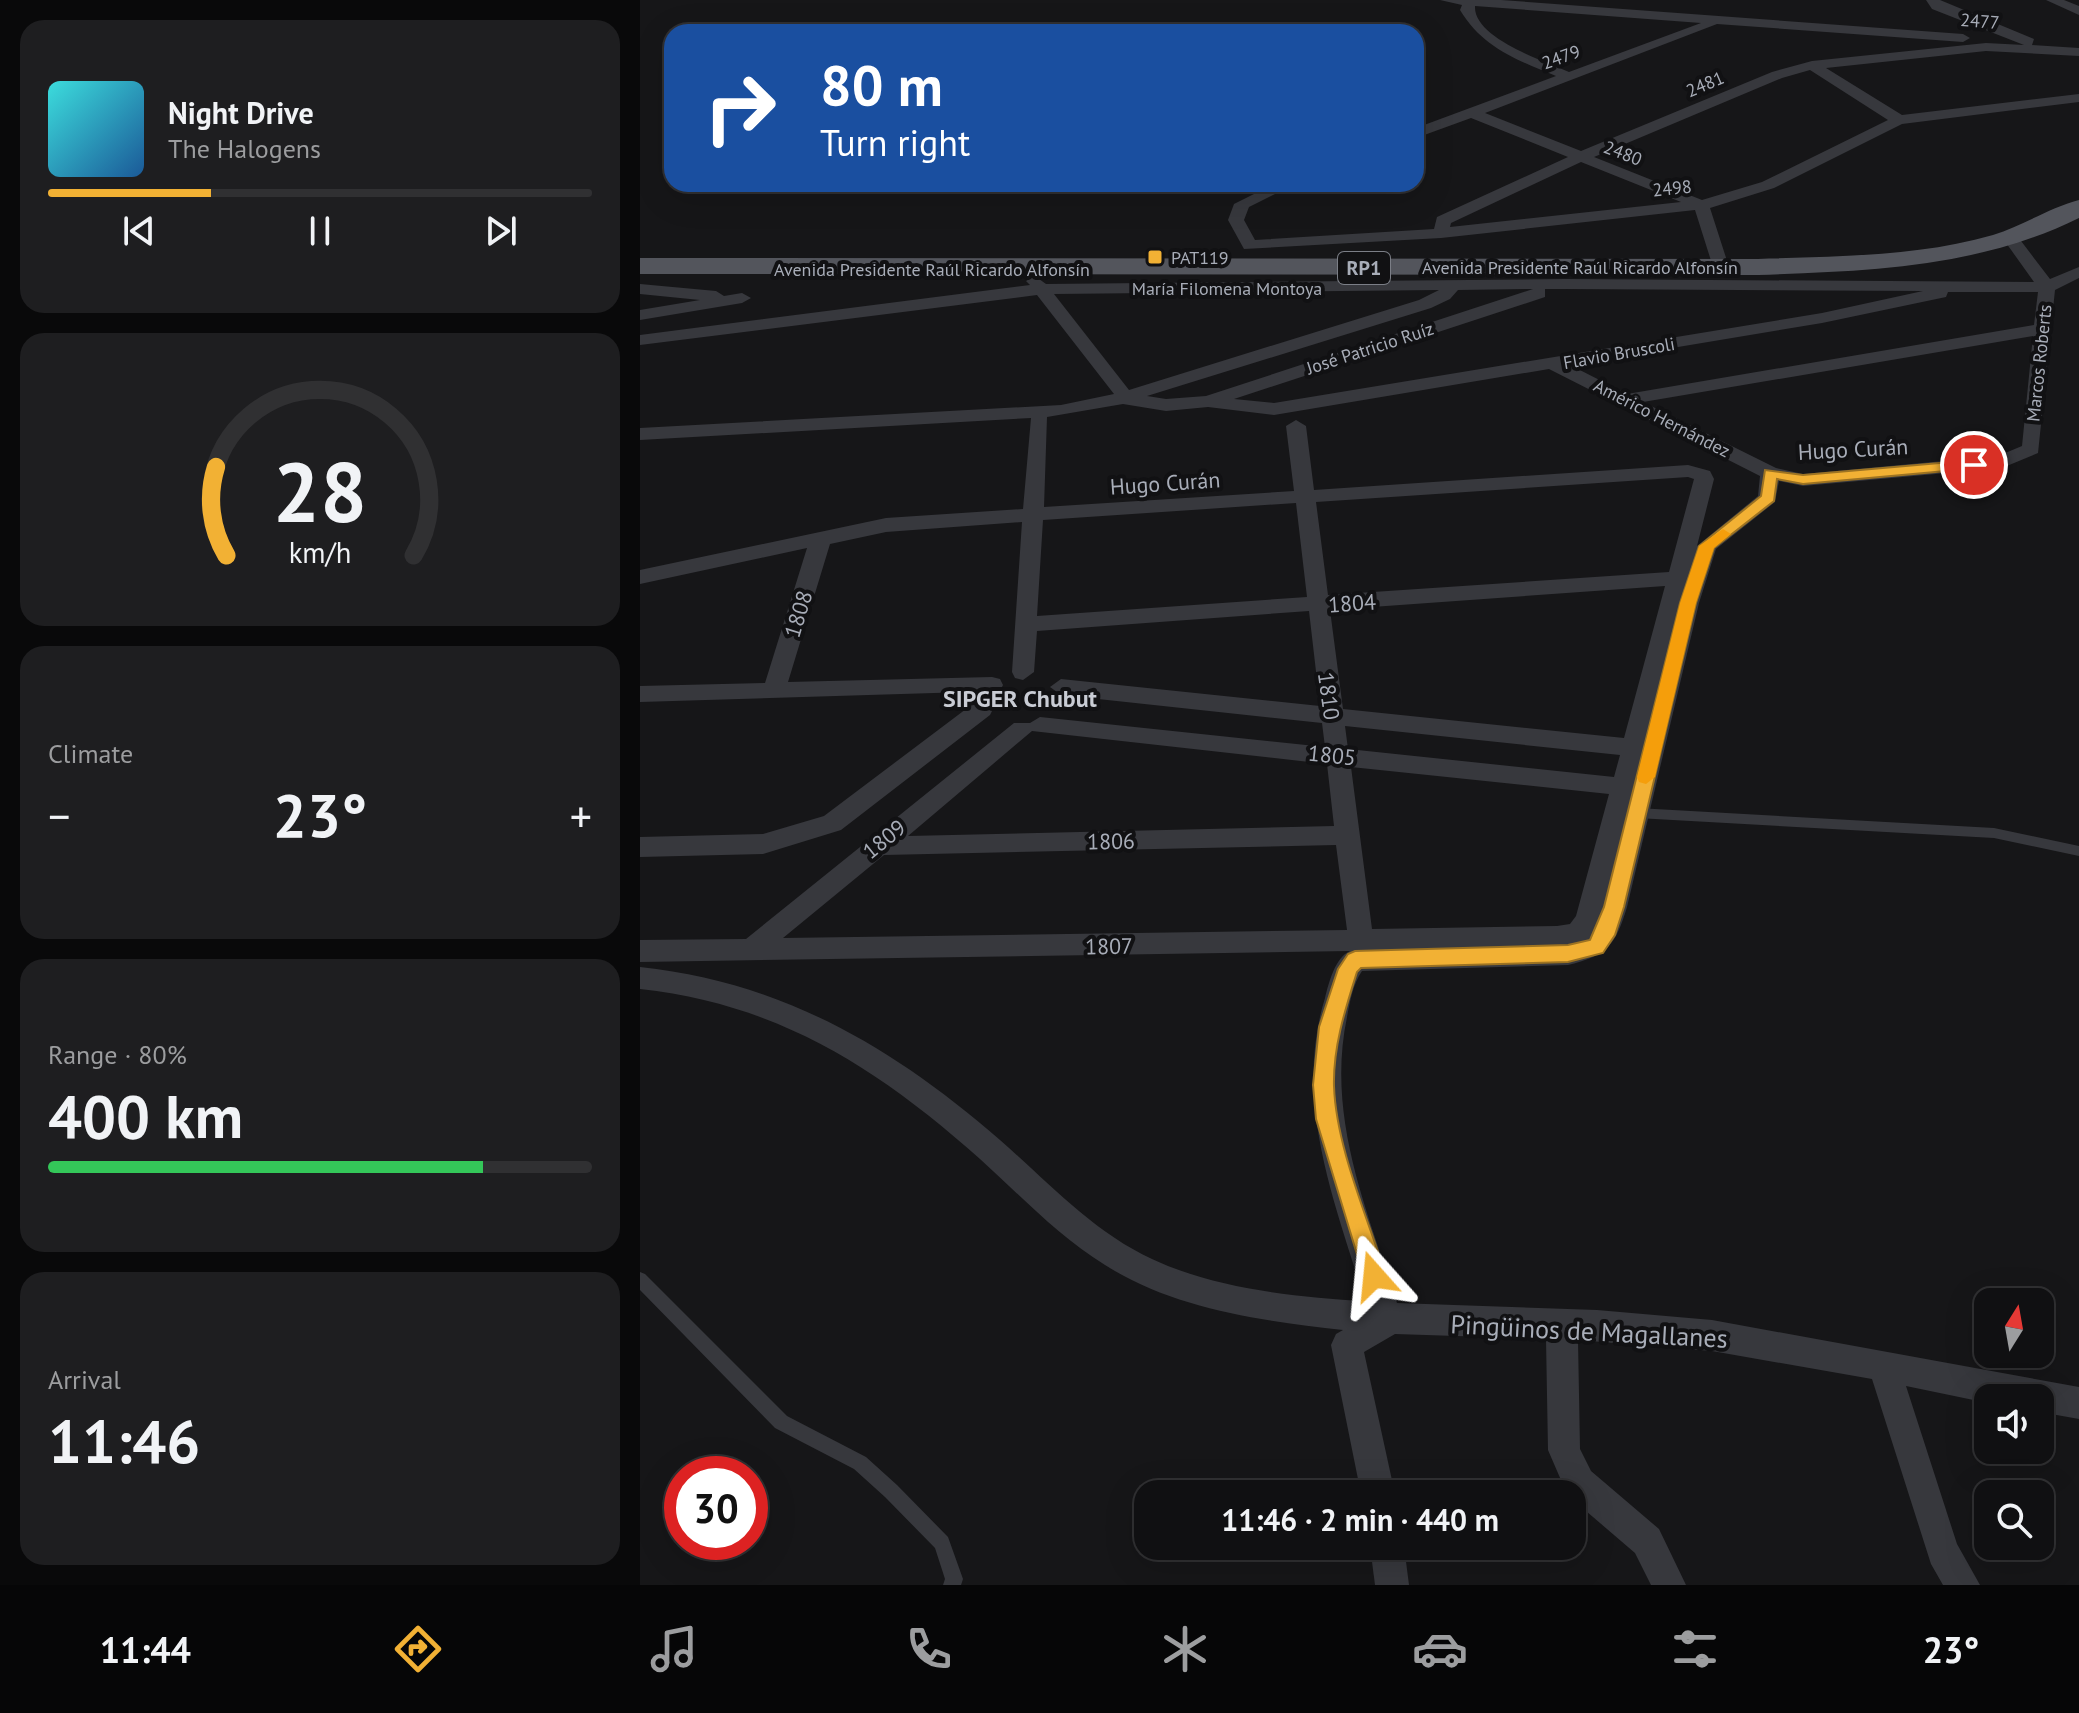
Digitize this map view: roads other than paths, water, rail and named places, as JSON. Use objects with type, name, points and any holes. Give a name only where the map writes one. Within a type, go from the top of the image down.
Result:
[{"type":"main road","name":"Avenida Presidente Raúl Ricardo Alfonsín","points":[[640,266],[1033,279],[1250,257],[1418,268],[1721,267],[1892,261],[1942,256],[2012,240],[2079,208]]},
{"type":"street","name":"2477","points":[[1447,0],[2033,43],[2079,50]]},
{"type":"street","points":[[2053,0],[2079,11]]},
{"type":"street","points":[[1470,2],[1467,10],[1472,22],[1488,38],[1506,50],[1567,76]]},
{"type":"street","points":[[1935,3],[2033,43]]},
{"type":"street","name":"2479","points":[[1424,130],[1719,20]]},
{"type":"street","name":"2477","points":[[2012,46],[2079,50]]},
{"type":"street","name":"2481","points":[[1441,233],[1443,220],[1578,158],[1777,75],[1812,65],[2012,46]]},
{"type":"street","points":[[1812,65],[1899,120]]},
{"type":"street","name":"2498","points":[[1250,257],[1728,200],[1768,185],[1899,120],[2079,98]]},
{"type":"street","name":"2480","points":[[1470,112],[1701,205]]},
{"type":"street","points":[[1250,257],[1236,220],[1242,204],[1269,192]]},
{"type":"street","points":[[1701,205],[1721,267]]},
{"type":"street","name":"Marcos Roberts","points":[[2012,240],[2047,287],[2031,449]]},
{"type":"street","points":[[1418,268],[1452,287]]},
{"type":"street","name":"José Patricio Ruíz","points":[[1127,399],[1166,405],[1208,401],[1609,268]]},
{"type":"street","points":[[730,328],[753,269]]},
{"type":"street","points":[[2047,287],[2079,272]]},
{"type":"street","points":[[1033,279],[1127,399]]},
{"type":"street","name":"María Filomena Montoya","points":[[640,340],[1033,279],[1452,287],[1565,284],[2047,287]]},
{"type":"street","name":"Flavio Bruscoli","points":[[1249,407],[1274,409],[1553,364],[1898,304],[1961,285]]},
{"type":"street","name":"José Patricio Ruíz","points":[[640,434],[1061,411],[1102,404],[1127,399],[1425,304],[1444,295],[1452,287]]},
{"type":"street","points":[[640,289],[742,298]]},
{"type":"street","points":[[640,315],[742,298]]},
{"type":"street","points":[[1628,399],[2042,329]]},
{"type":"street","name":"Américo Hernández","points":[[1553,364],[1770,473]]},
{"type":"street","points":[[1208,401],[1249,407],[1296,426],[1311,403]]},
{"type":"street","points":[[987,415],[1039,420],[1077,417],[1102,404]]},
{"type":"street","points":[[1023,672],[1039,420]]},
{"type":"street","name":"1810","points":[[1296,426],[1302,498],[1347,835],[1358,951]]},
{"type":"street","name":"Hugo Curán","points":[[1770,473],[1803,480],[2002,462],[2031,449]]},
{"type":"street","name":"Hugo Curán","points":[[640,577],[886,525],[1697,472],[1704,479],[1678,578]]},
{"type":"street","points":[[1375,1480],[1347,1345],[1387,1321],[1339,1167],[1324,1096],[1329,1027],[1342,984],[1358,951],[1568,954],[1596,947],[1606,935],[1688,603],[1707,546],[1768,498],[1770,473]]},
{"type":"street","name":"1808","points":[[774,690],[821,538]]},
{"type":"street","points":[[1623,787],[1678,578]]},
{"type":"street","name":"1804","points":[[1026,624],[1678,578]]},
{"type":"street","points":[[640,694],[992,685],[1023,672],[1041,673],[1061,687],[1061,707],[1031,727],[997,725],[982,709],[982,698],[992,685]]},
{"type":"street","name":"1805","points":[[1061,687],[1633,748]]},
{"type":"street","name":"1809","points":[[640,847],[763,844],[832,823],[982,709]]},
{"type":"street","name":"1805","points":[[1031,727],[1623,787]]},
{"type":"street","name":"1809","points":[[748,952],[875,846],[1031,727]]},
{"type":"street","name":"1807","points":[[640,951],[1358,951],[1557,937],[1578,933],[1588,920],[1623,787]]},
{"type":"street","name":"1806","points":[[875,846],[1347,835]]},
{"type":"street","name":"Pingüinos de Magallanes","points":[[640,978],[674,979],[716,988],[826,1032],[932,1101],[1076,1229],[1111,1255],[1166,1280],[1238,1298],[1387,1321],[1657,1329],[1757,1341],[1884,1368],[2079,1403]]},
{"type":"street","points":[[1562,1326],[1564,1450],[1579,1483],[1647,1541],[1669,1585]]},
{"type":"street","points":[[1884,1368],[1943,1552],[1963,1585]]},
{"type":"street","points":[[1389,1560],[1392,1585]]},
{"type":"lane","points":[[1637,813],[1994,833],[2079,851]]},
{"type":"lane","points":[[640,1279],[781,1422],[860,1463],[891,1491],[942,1543],[954,1579],[952,1585]]},
{"type":"place","name":"PAT119","points":[[1155,257]]},
{"type":"district","name":"SIPGER Chubut","points":[[1020,698]]}]
